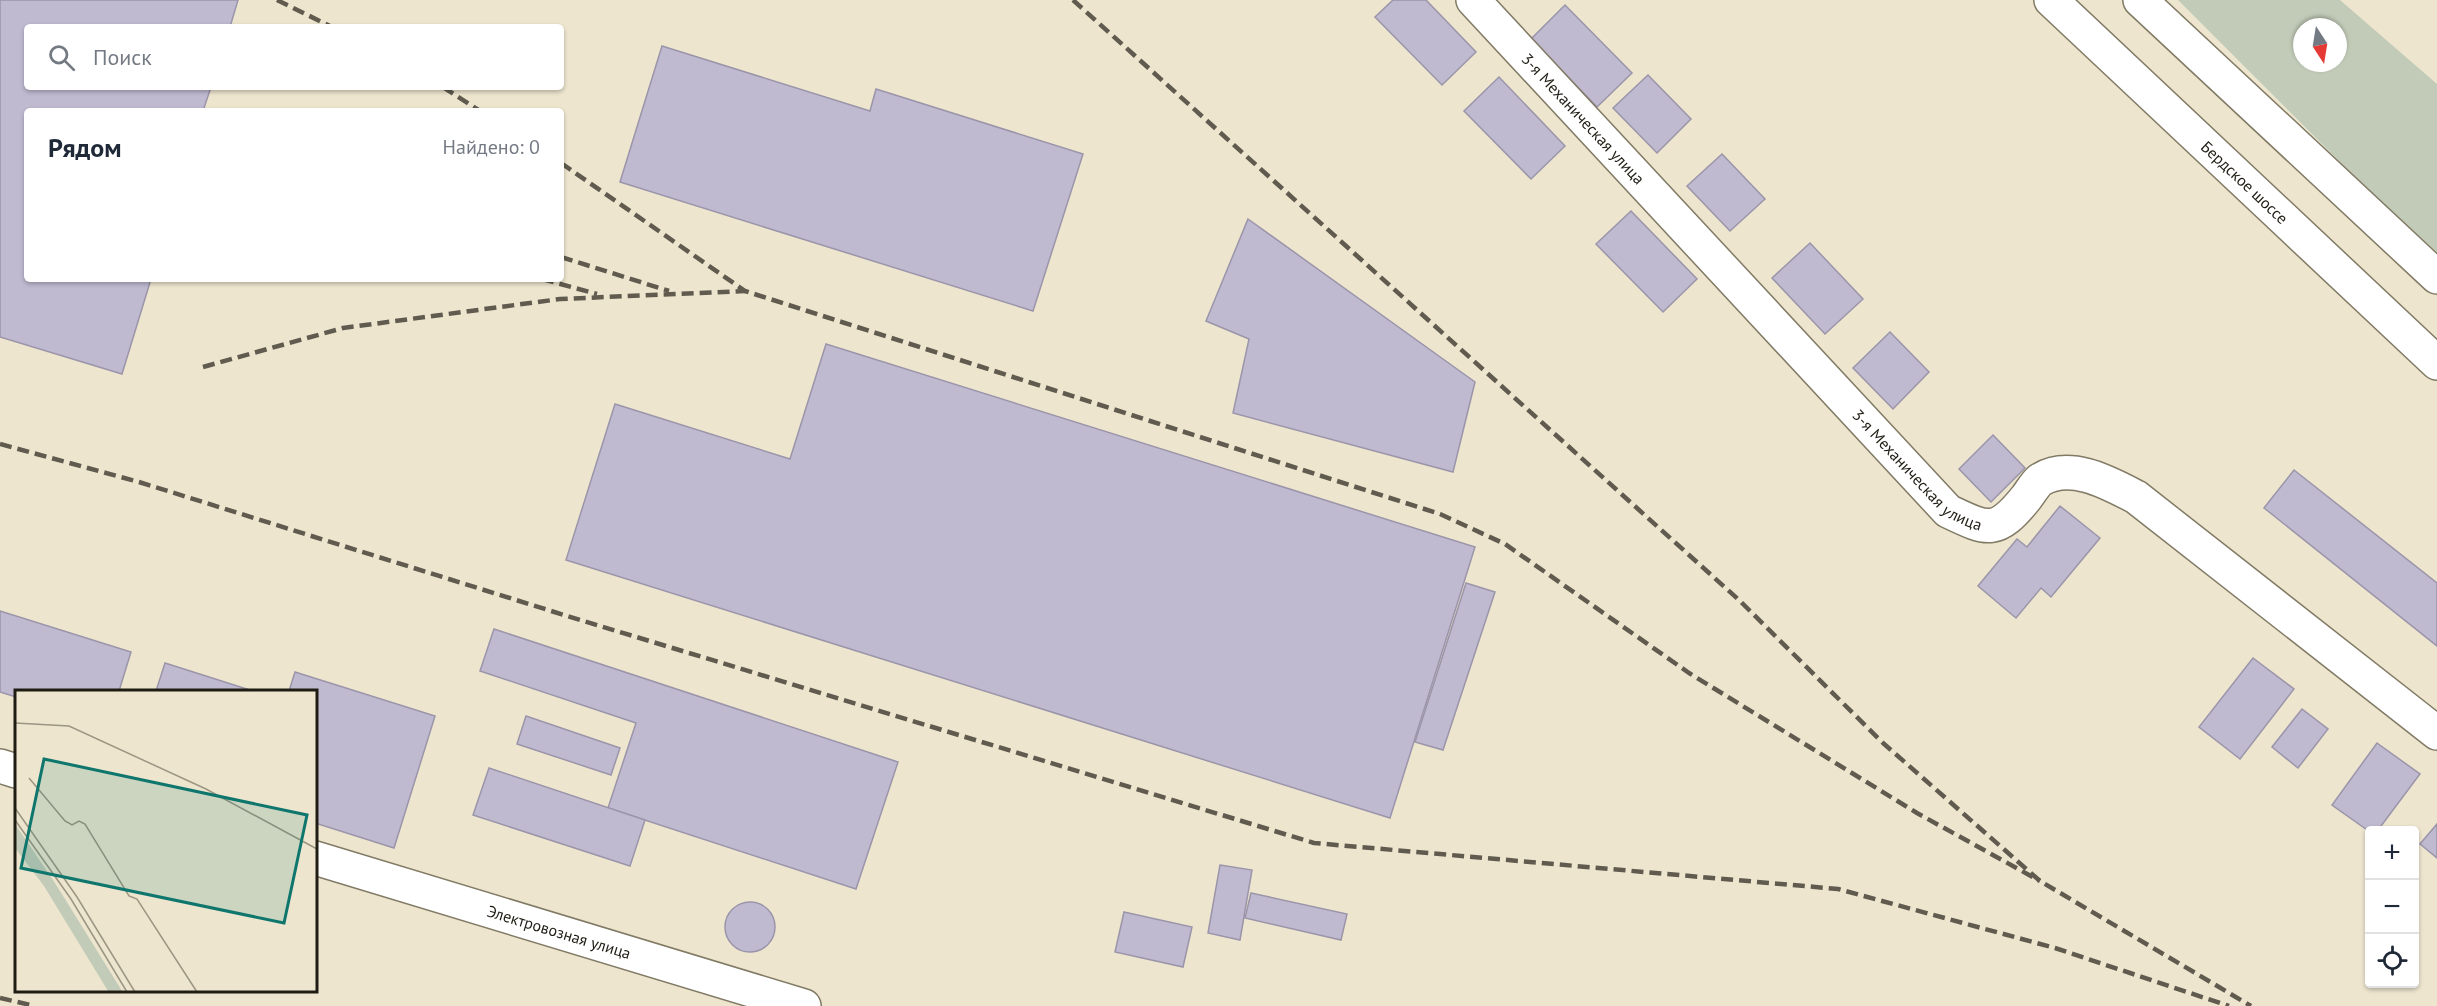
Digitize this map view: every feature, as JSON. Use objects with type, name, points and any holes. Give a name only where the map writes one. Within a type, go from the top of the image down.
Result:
[{"type":"main road","name":"3-я Механическая улица","points":[[1473,0],[1948,511],[1981,526],[2007,521],[2040,480],[2063,474],[2094,476],[2136,497],[2437,733]]},
{"type":"main road","name":"Бердское шоссе","points":[[2051,0],[2437,363]]},
{"type":"main road","points":[[2139,0],[2437,277]]},
{"type":"main road","points":[[0,766],[15,771]]},
{"type":"main road","name":"Электровозная улица","points":[[316,858],[804,1006]]},
{"type":"green space","points":[[2178,0],[2340,0],[2437,84],[2437,252],[2373,195]]},
{"type":"building","points":[[0,0],[238,0],[231,24],[24,24],[24,90],[210,90],[204,108],[24,108],[24,282],[150,282],[122,374],[0,337]]},
{"type":"building","points":[[1393,0],[1426,0],[1476,52],[1442,85],[1375,17]]},
{"type":"building","points":[[1565,5],[1632,73],[1597,107],[1531,39]]},
{"type":"building","points":[[662,46],[870,111],[876,89],[1083,154],[1033,311],[620,182]]},
{"type":"building","points":[[1648,75],[1691,119],[1657,153],[1613,108]]},
{"type":"building","points":[[1499,77],[1565,146],[1531,179],[1464,111]]},
{"type":"building","points":[[1722,154],[1765,199],[1730,231],[1687,186]]},
{"type":"building","points":[[1631,211],[1697,279],[1663,312],[1596,244]]},
{"type":"building","points":[[1248,219],[1475,382],[1453,472],[1233,413],[1249,339],[1206,321]]},
{"type":"building","points":[[1810,243],[1863,299],[1825,334],[1772,278]]},
{"type":"building","points":[[1890,332],[1929,372],[1893,409],[1853,368]]},
{"type":"building","points":[[826,344],[1475,547],[1390,818],[566,560],[615,404],[790,459]]},
{"type":"building","points":[[1993,435],[2025,468],[1991,502],[1959,469]]},
{"type":"building","points":[[2294,470],[2437,583],[2437,646],[2264,508]]},
{"type":"building","points":[[2060,506],[2100,538],[2051,597],[2041,588],[2016,618],[1978,586],[2017,539],[2027,547]]},
{"type":"building","points":[[1466,583],[1495,592],[1443,750],[1415,742]]},
{"type":"building","points":[[0,611],[131,652],[119,690],[15,690],[15,697],[0,692]]},
{"type":"building","points":[[494,629],[898,762],[856,889],[608,808],[636,723],[480,671]]},
{"type":"building","points":[[2253,658],[2294,689],[2240,759],[2199,727]]},
{"type":"building","points":[[165,663],[250,690],[156,690]]},
{"type":"building","points":[[295,672],[435,716],[394,848],[316,823],[316,690],[289,690]]},
{"type":"building","points":[[2302,709],[2328,729],[2298,768],[2272,747]]},
{"type":"building","points":[[526,716],[620,748],[611,775],[517,744]]},
{"type":"building","points":[[2377,743],[2420,774],[2381,826],[2365,826],[2365,828],[2332,805]]},
{"type":"building","points":[[489,768],[645,820],[630,866],[473,815]]},
{"type":"building","points":[[2437,824],[2437,858],[2420,844]]},
{"type":"building","points":[[1220,865],[1252,870],[1240,940],[1208,933]]},
{"type":"building","points":[[1251,893],[1347,914],[1341,940],[1245,918]]},
{"type":"building","points":[[755,902],[768,909],[774,917],[774,937],[768,945],[760,951],[745,952],[732,945],[726,937],[725,922],[732,909],[740,903]]},
{"type":"building","points":[[1124,912],[1192,927],[1183,967],[1115,952]]},
{"type":"railway","points":[[277,0],[326,24]]},
{"type":"railway","points":[[1073,0],[1739,600],[1883,743],[2040,881],[2251,1006]]},
{"type":"railway","points":[[448,90],[475,108]]},
{"type":"railway","points":[[564,165],[745,291],[1440,514],[1505,544],[1689,673],[1917,813],[2040,881]]},
{"type":"railway","points":[[564,258],[669,291]]},
{"type":"railway","points":[[553,282],[597,294]]},
{"type":"railway","points":[[203,367],[343,328],[560,299],[745,291]]},
{"type":"railway","points":[[0,444],[139,482],[564,615],[1314,843],[1838,889],[2055,948],[2229,1006]]},
{"type":"railway","points":[[0,998],[35,1006]]}]
